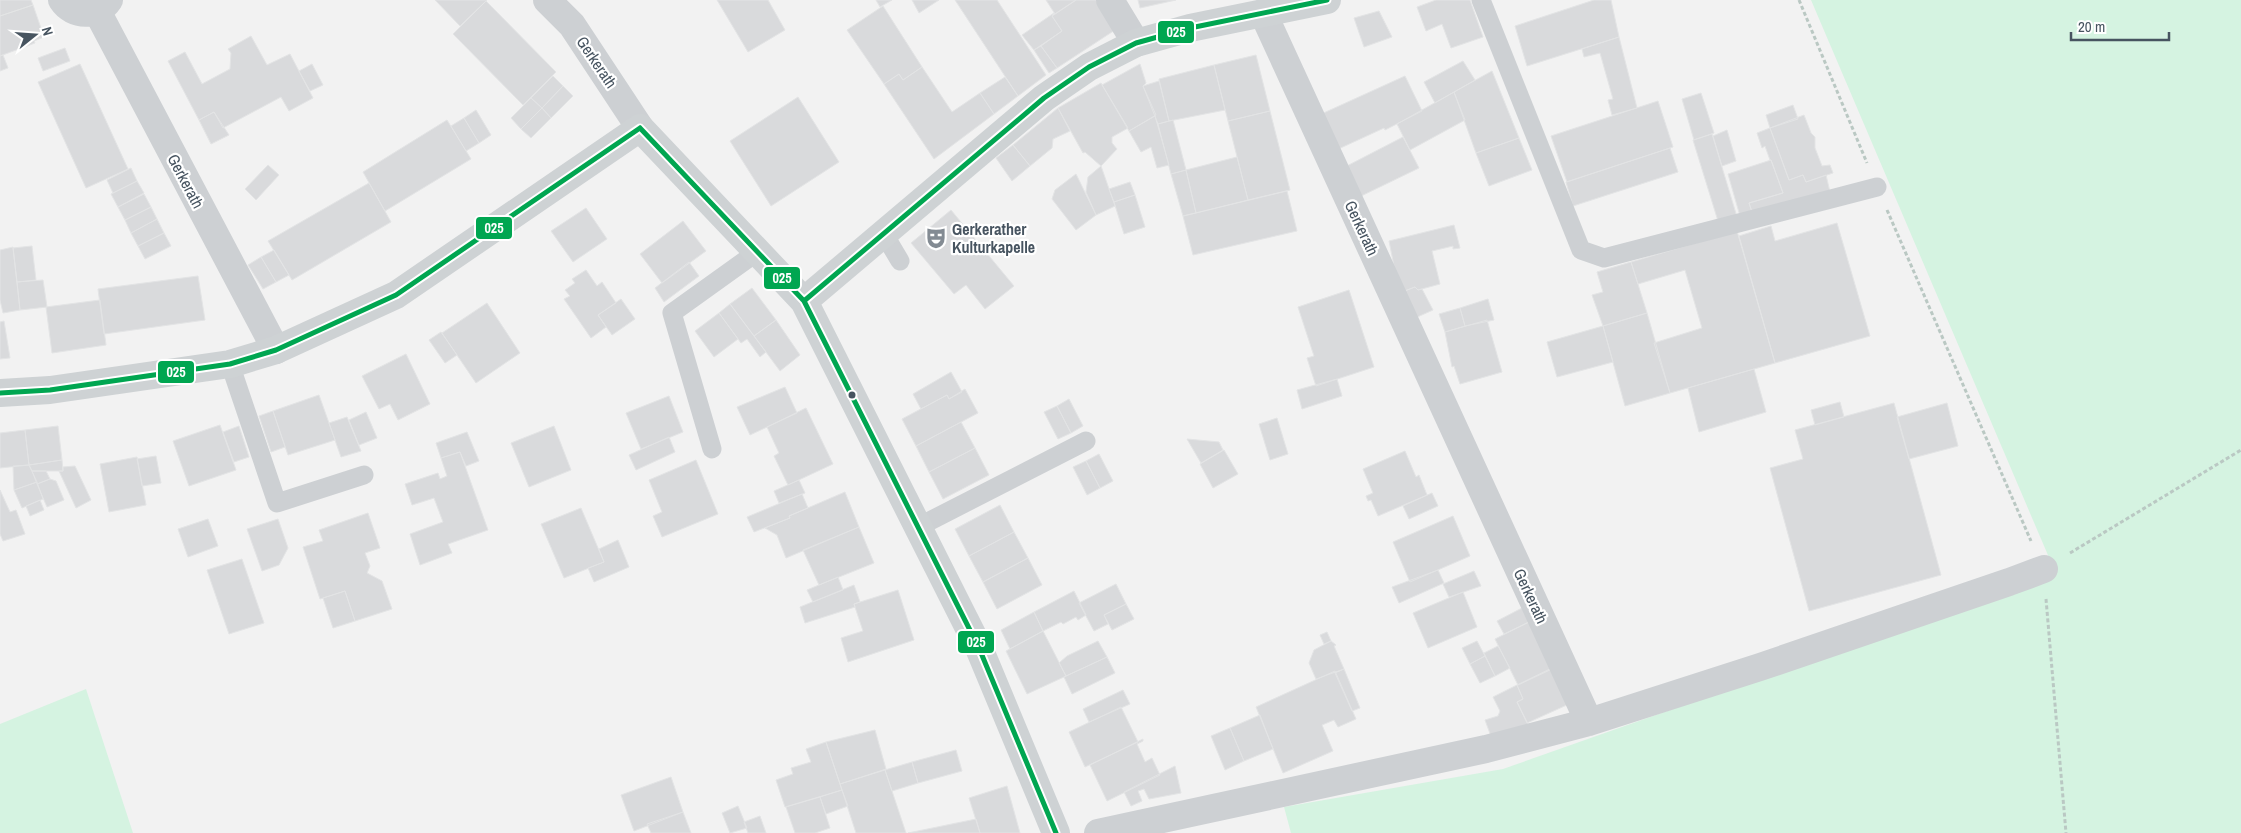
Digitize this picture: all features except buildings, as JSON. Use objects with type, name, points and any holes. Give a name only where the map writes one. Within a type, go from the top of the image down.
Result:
[{"type":"street","name":"Gerkerath","points":[[62,0],[65,5],[75,11],[86,13],[103,6],[276,350]]},
{"type":"street","name":"Gerkerath","points":[[547,0],[572,25],[640,128],[804,301],[979,648],[1056,833]]},
{"type":"street","points":[[1110,0],[1136,43]]},
{"type":"street","points":[[804,301],[1044,98],[1089,67],[1136,43],[1190,28],[1327,0]]},
{"type":"street","name":"Gerkerath","points":[[1263,13],[1589,722]]},
{"type":"street","points":[[0,393],[50,390],[230,364],[276,350],[396,295],[640,128]]},
{"type":"street","points":[[1098,833],[1486,749],[1589,722],[1770,664],[2009,582],[2044,568]]},
{"type":"lane","points":[[1481,0],[1581,250],[1604,258],[1877,187]]},
{"type":"lane","points":[[884,234],[900,261]]},
{"type":"lane","points":[[712,449],[672,313],[757,252]]},
{"type":"lane","points":[[230,364],[277,503],[364,475]]},
{"type":"lane","points":[[918,527],[1086,441]]},
{"type":"path","points":[[1799,0],[1877,187],[2044,568],[2066,833]]},
{"type":"path","points":[[2044,568],[2241,450]]},
{"type":"green space","points":[[1811,0],[2241,0],[2241,833],[1291,833],[1284,807],[1503,769],[2056,574]]},
{"type":"green space","points":[[86,689],[133,833],[0,833],[0,724]]},
{"type":"transit line","name":"025","points":[[804,301],[1044,98],[1089,67],[1136,43],[1190,28],[1327,0]]},
{"type":"transit line","name":"025","points":[[640,128],[804,301],[979,648],[1056,833]]},
{"type":"transit line","name":"025","points":[[0,393],[50,390],[230,364],[276,350],[396,295],[640,128]]},
{"type":"place","name":"Gerkerather Kulturkapelle","points":[[936,238]]}]
